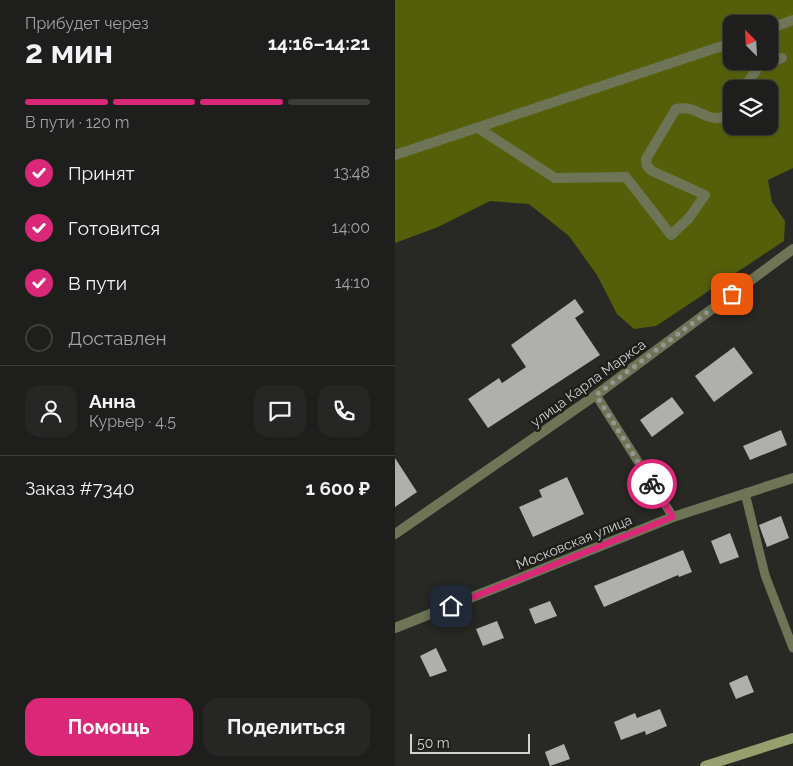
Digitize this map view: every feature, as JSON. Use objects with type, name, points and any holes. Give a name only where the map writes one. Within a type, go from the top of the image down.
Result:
[{"type":"street","points":[[778,26],[793,20]]},
{"type":"street","points":[[395,155],[723,46]]},
{"type":"street","points":[[749,80],[759,65],[782,58]]},
{"type":"street","points":[[478,128],[555,178],[626,177],[671,235],[689,218],[705,195],[652,171],[647,166],[646,159],[676,109],[688,107],[713,119],[723,116]]},
{"type":"street","name":"улица Карла Маркса","points":[[395,534],[596,395],[793,249]]},
{"type":"street","name":"Московская улица","points":[[395,628],[673,517],[793,478]]},
{"type":"street","points":[[705,766],[793,738]]},
{"type":"lane","points":[[596,395],[673,517]]},
{"type":"lane","points":[[745,493],[765,575],[793,648]]},
{"type":"green space","points":[[395,0],[793,0],[793,168],[768,180],[772,202],[785,221],[784,241],[656,326],[634,329],[617,314],[597,275],[569,236],[529,204],[490,201],[438,227],[395,243]]},
{"type":"building","points":[[575,299],[584,312],[575,318],[600,355],[488,428],[468,399],[499,378],[502,383],[526,367],[511,345]]},
{"type":"building","points":[[734,347],[753,373],[714,402],[695,376]]},
{"type":"building","points":[[672,397],[684,413],[652,437],[640,420]]},
{"type":"building","points":[[781,430],[787,445],[750,460],[743,446]]},
{"type":"building","points":[[395,458],[417,492],[395,507]]},
{"type":"building","points":[[567,477],[584,514],[533,537],[519,507],[542,497],[539,490]]},
{"type":"building","points":[[781,516],[789,538],[767,547],[759,525]]},
{"type":"building","points":[[730,533],[739,557],[720,564],[711,541]]},
{"type":"building","points":[[683,550],[692,572],[679,577],[678,575],[604,607],[594,586]]},
{"type":"building","points":[[550,601],[557,616],[535,624],[529,609]]},
{"type":"building","points":[[497,621],[504,638],[483,646],[476,629]]},
{"type":"building","points":[[436,648],[447,671],[430,677],[420,656]]},
{"type":"building","points":[[747,675],[754,692],[736,699],[729,683]]},
{"type":"building","points":[[660,709],[667,726],[646,735],[645,731],[621,740],[614,722],[635,713],[637,718]]},
{"type":"building","points":[[564,744],[570,759],[550,766],[545,752]]},
{"type":"way so far","points":[[652,484],[596,395],[732,294]]},
{"type":"route","points":[[451,606],[673,517],[652,484]]}]
